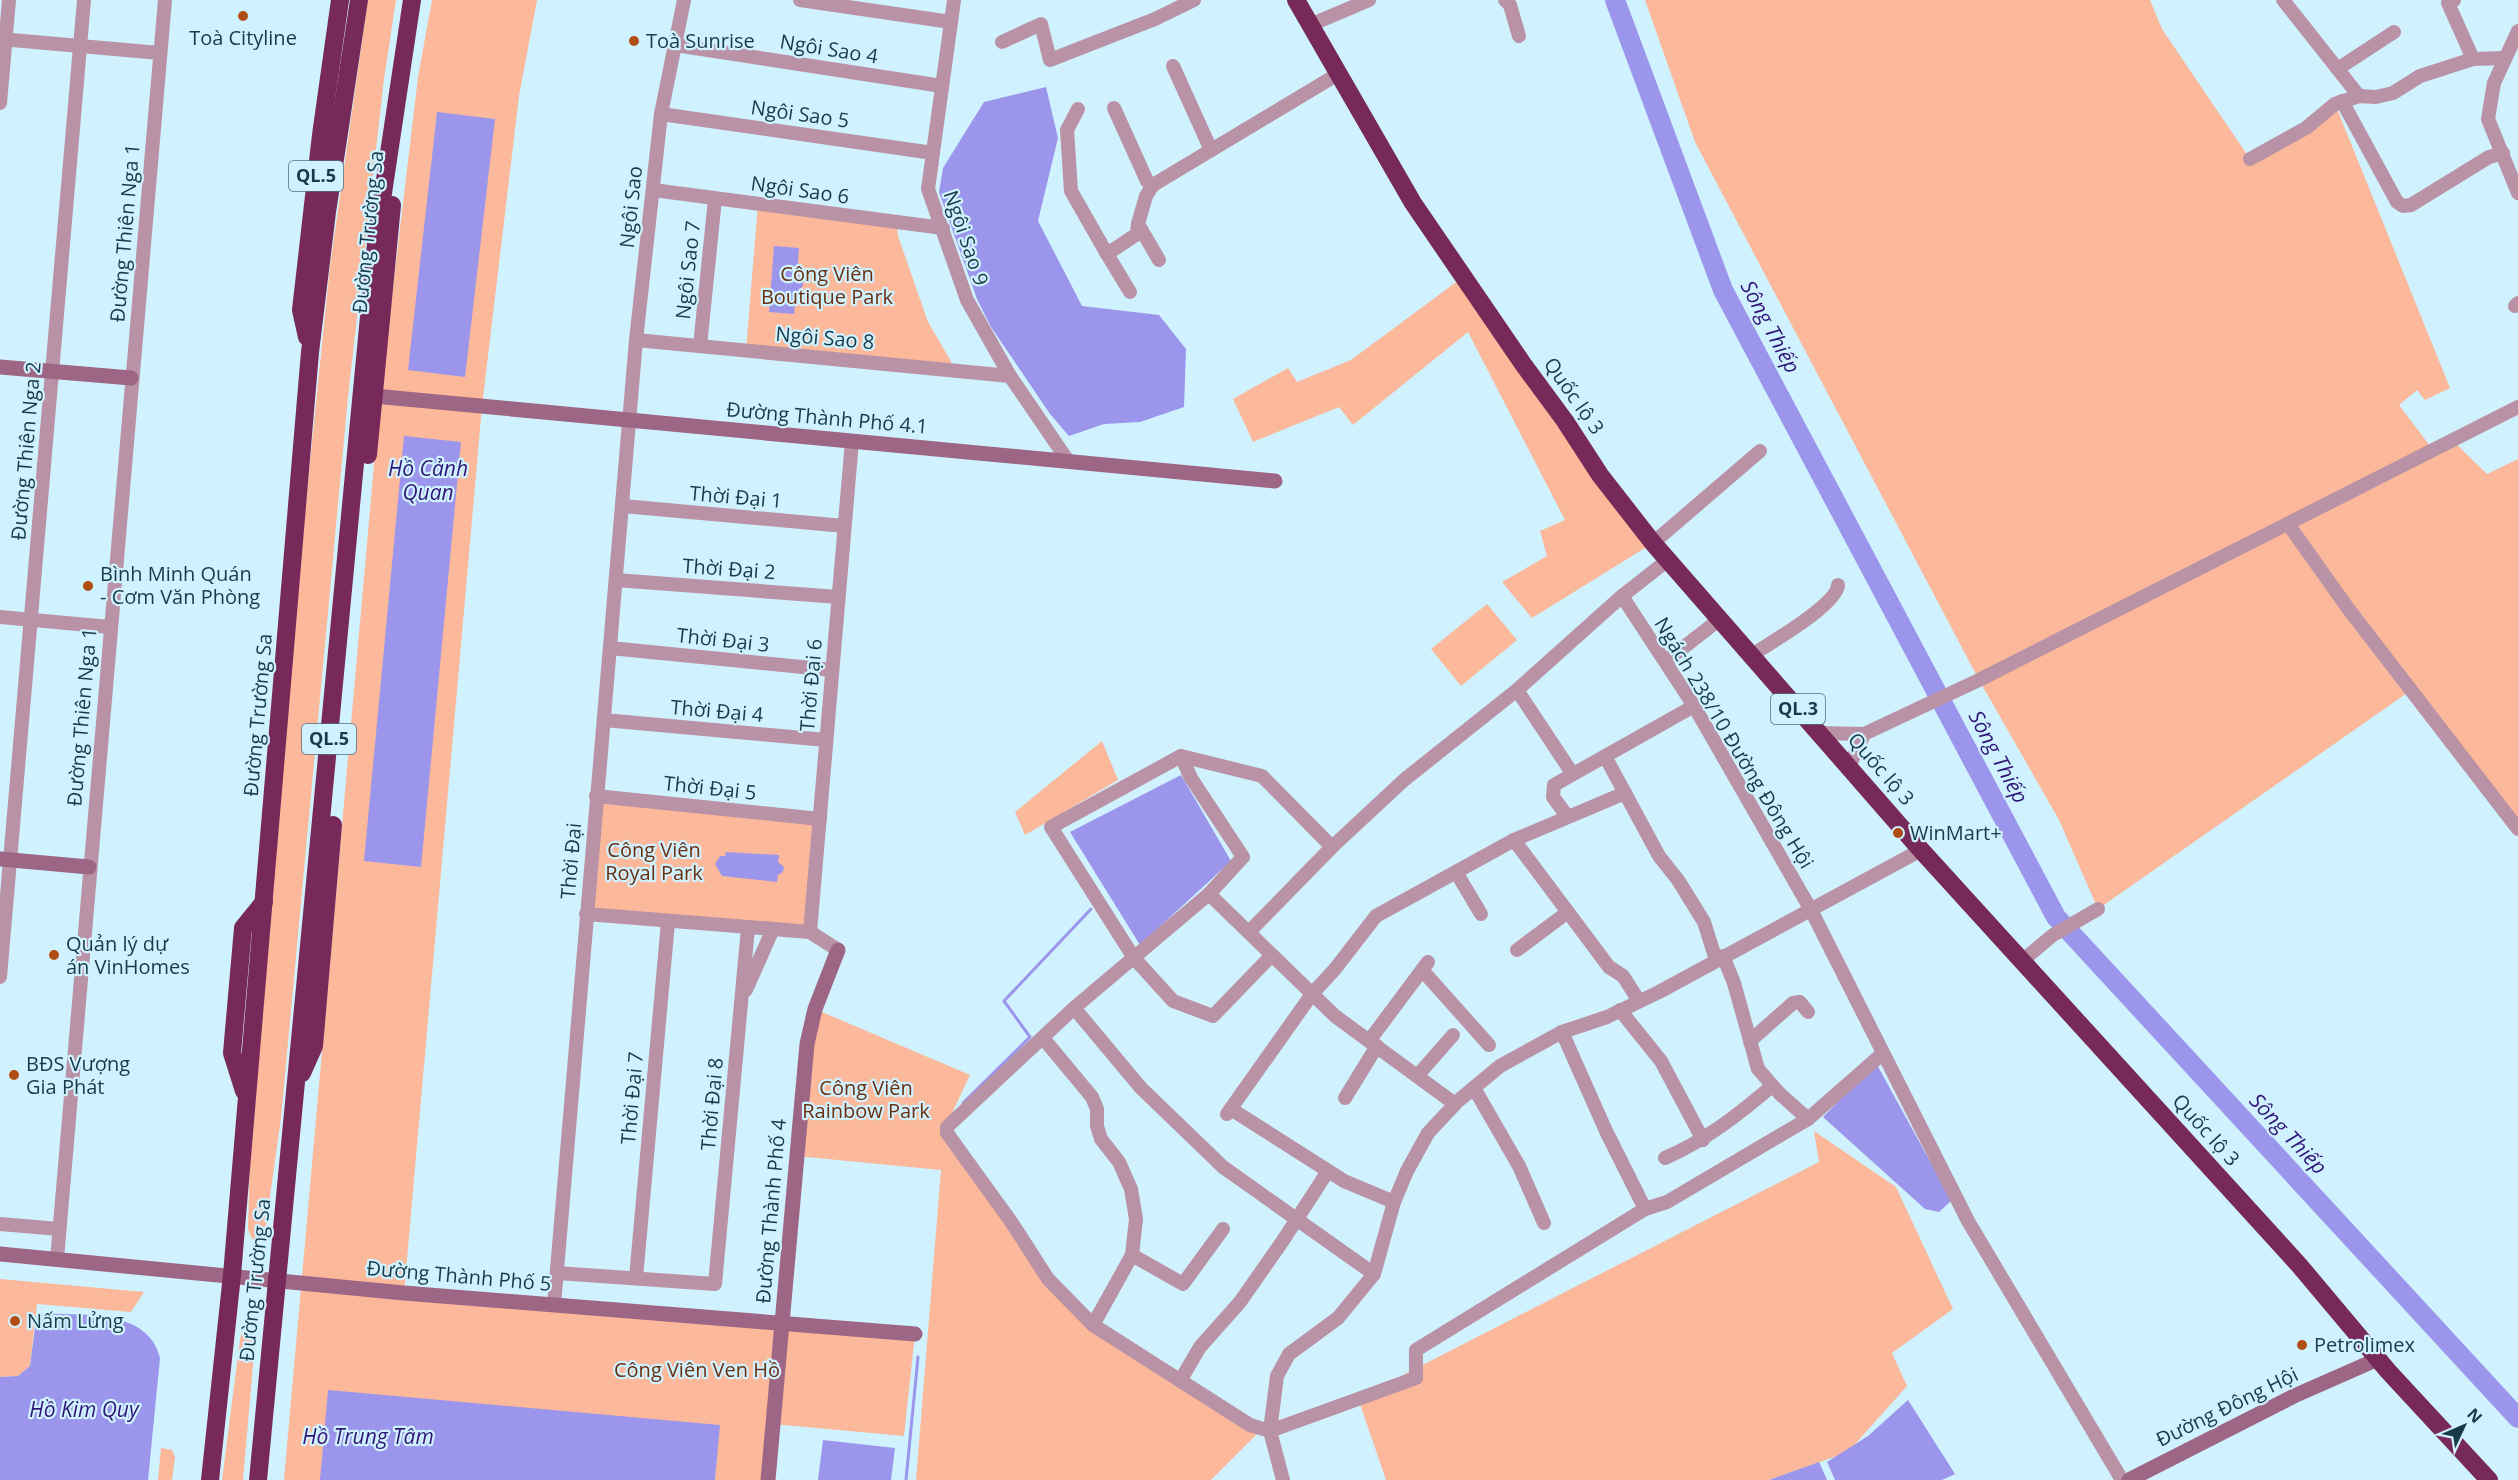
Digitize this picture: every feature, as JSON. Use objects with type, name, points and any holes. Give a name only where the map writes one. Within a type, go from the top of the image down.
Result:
[{"type":"highway","name":"Đường Trường Sa","points":[[310,352],[301,310],[321,135],[340,0]]},
{"type":"highway","name":"Đường Trường Sa","points":[[210,1480],[232,1275],[310,352],[327,212],[359,0]]},
{"type":"highway","name":"Đường Trường Sa","points":[[258,1480],[279,1280],[377,233],[412,0]]},
{"type":"highway","name":"Đường Trường Sa","points":[[348,538],[364,496],[393,194],[422,0]]},
{"type":"highway","name":"Quốc lộ 3","points":[[1296,0],[1413,203],[1600,475],[1653,543],[1921,850],[2299,1265],[2379,1359],[2489,1480]]},
{"type":"street","points":[[0,103],[3,40],[9,0]]},
{"type":"street","name":"Đường Thiên Nga 2","points":[[0,977],[5,859],[31,620],[84,0]]},
{"type":"street","name":"Đường Thiên Nga 1","points":[[57,1259],[165,0]]},
{"type":"street","name":"Ngôi Sao","points":[[631,420],[636,340],[661,114],[684,0]]},
{"type":"street","points":[[800,0],[951,22]]},
{"type":"street","name":"Ngôi Sao 9","points":[[954,0],[928,189],[967,300],[1010,376],[1068,462]]},
{"type":"street","points":[[1002,42],[1041,24],[1050,60],[1155,19],[1194,0]]},
{"type":"street","points":[[1310,25],[1369,0]]},
{"type":"street","points":[[1504,0],[1510,5],[1519,36]]},
{"type":"street","points":[[2283,0],[2359,96]]},
{"type":"street","points":[[2454,0],[2448,3],[2473,59]]},
{"type":"street","points":[[2518,31],[2494,83],[2488,118],[2518,193]]},
{"type":"street","points":[[2339,68],[2394,32]]},
{"type":"street","points":[[3,40],[160,53]]},
{"type":"street","name":"Ngôi Sao 4","points":[[675,45],[942,86]]},
{"type":"street","points":[[2250,159],[2306,128],[2320,114],[2342,101],[2359,96],[2376,97],[2393,93],[2420,76],[2473,59],[2505,58]]},
{"type":"street","points":[[1173,66],[1211,150]]},
{"type":"street","points":[[1107,254],[1137,234],[1146,196],[1153,185],[1338,74]]},
{"type":"street","points":[[2342,101],[2397,202],[2403,206],[2411,205],[2490,158],[2503,153]]},
{"type":"street","points":[[1114,108],[1147,181],[1153,185]]},
{"type":"street","points":[[1078,109],[1066,130],[1071,191],[1130,292]]},
{"type":"street","name":"Ngôi Sao 5","points":[[661,114],[933,153]]},
{"type":"street","name":"Ngôi Sao 6","points":[[653,190],[942,228]]},
{"type":"street","name":"Ngôi Sao 7","points":[[700,346],[715,199]]},
{"type":"street","points":[[1138,224],[1159,260]]},
{"type":"street","name":"Ngôi Sao 8","points":[[636,340],[1010,376]]},
{"type":"street","points":[[0,367],[131,378]]},
{"type":"street","name":"Đường Thành Phố 4.1","points":[[374,396],[1275,481]]},
{"type":"street","points":[[1819,733],[1864,734],[1979,680],[2518,407]]},
{"type":"street","name":"Thời Đại","points":[[554,1305],[596,796],[631,420]]},
{"type":"street","name":"Thời Đại 6","points":[[810,932],[852,441]]},
{"type":"street","points":[[1653,543],[1760,451]]},
{"type":"street","name":"Thời Đại 1","points":[[623,506],[844,526]]},
{"type":"street","points":[[2288,524],[2350,611],[2518,829]]},
{"type":"street","points":[[1249,932],[1332,847],[1404,780],[1517,690],[1622,596],[1668,560]]},
{"type":"street","name":"Thời Đại 2","points":[[616,580],[838,597]]},
{"type":"street","points":[[1752,655],[1827,603],[1838,590],[1838,585]]},
{"type":"street","name":"Ngách 238/10 Đường Đông Hội","points":[[1622,596],[1694,706],[1811,910],[1968,1221],[2122,1480]]},
{"type":"street","points":[[0,617],[110,627]]},
{"type":"street","points":[[1666,661],[1720,619]]},
{"type":"street","name":"Thời Đại 3","points":[[610,648],[832,670]]},
{"type":"street","points":[[1517,690],[1572,773]]},
{"type":"street","points":[[1567,816],[1553,797],[1552,788],[1572,773],[1606,758],[1632,739],[1694,706]]},
{"type":"street","name":"Thời Đại 4","points":[[604,720],[826,740]]},
{"type":"street","points":[[1849,767],[1864,734]]},
{"type":"street","points":[[1271,956],[1213,1016],[1173,1001],[1134,958],[1051,827],[1181,756],[1262,776],[1332,847]]},
{"type":"street","points":[[1181,756],[1191,778],[1243,857],[1209,894],[1074,1008],[954,1118],[947,1127],[947,1133],[1012,1223],[1048,1279],[1093,1325],[1250,1425],[1270,1431],[1416,1378],[1416,1350],[1645,1209],[1667,1202],[1808,1119],[1882,1054]]},
{"type":"street","points":[[1606,758],[1659,856],[1678,880],[1704,922],[1720,958],[1758,1069],[1772,1086],[1808,1119]]},
{"type":"street","points":[[1394,1202],[1328,1171],[1229,1112],[1312,994],[1335,969],[1376,916],[1514,840],[1625,793]]},
{"type":"street","name":"Thời Đại 5","points":[[596,796],[820,819]]},
{"type":"street","points":[[1514,840],[1609,967],[1623,976],[1639,1001]]},
{"type":"street","points":[[1283,1480],[1270,1431],[1276,1376],[1289,1354],[1338,1318],[1374,1274],[1394,1202],[1407,1171],[1428,1133],[1455,1104],[1500,1065],[1562,1032],[1639,1001],[1921,850]]},
{"type":"street","points":[[5,859],[89,867]]},
{"type":"street","points":[[1456,872],[1481,914]]},
{"type":"street","points":[[1209,894],[1335,1017],[1455,1104]]},
{"type":"street","points":[[2022,961],[2053,934],[2095,911]]},
{"type":"street","points":[[1517,950],[1568,912]]},
{"type":"street","points":[[586,914],[810,932],[838,950]]},
{"type":"street","name":"Thời Đại 7","points":[[636,1278],[668,922]]},
{"type":"street","name":"Thời Đại 8","points":[[636,1278],[715,1284],[748,928]]},
{"type":"street","points":[[741,1000],[773,929]]},
{"type":"street","name":"Đường Thành Phố 4","points":[[768,1480],[807,1044],[815,1009],[838,950]]},
{"type":"street","points":[[1346,1098],[1373,1043],[1425,966],[1489,1045]]},
{"type":"street","points":[[1750,1041],[1793,1003],[1800,1002],[1808,1012]]},
{"type":"street","points":[[1074,1008],[1141,1088],[1223,1167],[1374,1274]]},
{"type":"street","points":[[1620,1010],[1661,1061],[1703,1140]]},
{"type":"street","points":[[1562,1032],[1606,1131],[1645,1209]]},
{"type":"street","points":[[1418,1075],[1453,1035]]},
{"type":"street","points":[[1042,1038],[1092,1096],[1097,1109],[1097,1126],[1101,1139],[1119,1162],[1131,1189],[1136,1220],[1132,1255],[1093,1325]]},
{"type":"street","points":[[1665,1158],[1703,1140],[1735,1118],[1772,1086]]},
{"type":"street","points":[[1474,1088],[1520,1166],[1544,1223]]},
{"type":"street","points":[[1180,1381],[1200,1347],[1240,1302],[1328,1171]]},
{"type":"street","points":[[0,1224],[59,1229]]},
{"type":"street","points":[[1132,1255],[1183,1284],[1222,1229]]},
{"type":"street","name":"Đường Thành Phố 5","points":[[0,1254],[782,1325],[915,1334]]},
{"type":"street","points":[[556,1273],[636,1278]]},
{"type":"street","name":"Đường Đông Hội","points":[[2129,1480],[2294,1396],[2379,1359]]},
{"type":"green space","points":[[368,0],[396,0],[384,79],[348,397],[281,1118],[265,1232],[260,1240],[252,1239],[248,1229],[251,1115],[305,511],[330,266]]},
{"type":"green space","name":"Công Viên Ven Hồ","points":[[432,0],[537,0],[519,96],[482,406],[404,1293],[915,1334],[904,1436],[773,1424],[768,1480],[715,1480],[719,1425],[320,1480],[284,1480],[380,397],[418,77]]},
{"type":"green space","points":[[1645,0],[2150,0],[2162,29],[2250,159],[2335,104],[2450,388],[2425,400],[2417,390],[2399,405],[2433,450],[2452,440],[2487,474],[2518,459],[2518,828],[2410,691],[2098,909],[2059,820],[1979,680],[1695,142]]},
{"type":"green space","name":"Công Viên Boutique Park","points":[[758,204],[897,224],[898,236],[928,322],[956,370],[746,351]]},
{"type":"green space","points":[[1463,277],[1653,543],[1532,618],[1502,582],[1547,556],[1540,531],[1565,520],[1468,332],[1353,425],[1339,407],[1253,442],[1233,399],[1288,368],[1297,382],[1351,360]]},
{"type":"green space","points":[[1487,604],[1517,640],[1461,686],[1431,649]]},
{"type":"green space","points":[[1102,741],[1118,780],[1025,835],[1015,812]]},
{"type":"green space","name":"Công Viên Royal Park","points":[[596,796],[820,819],[810,932],[586,914]]},
{"type":"green space","name":"Công Viên Rainbow Park","points":[[815,1009],[970,1075],[945,1128],[1048,1279],[1093,1325],[1262,1429],[1211,1480],[916,1480],[941,1170],[796,1156]]},
{"type":"green space","points":[[1814,1131],[1896,1187],[1953,1309],[1892,1353],[1907,1386],[1848,1452],[1769,1480],[1386,1480],[1358,1398],[1819,1162]]},
{"type":"green space","points":[[0,1279],[144,1292],[131,1312],[37,1304],[30,1366],[18,1376],[0,1377]]},
{"type":"green space","points":[[249,1328],[255,1333],[255,1342],[243,1480],[222,1480],[240,1340],[242,1331]]},
{"type":"green space","points":[[161,1448],[172,1450],[175,1457],[172,1480],[158,1480]]},
{"type":"water","points":[[1046,87],[1058,138],[1038,221],[1082,306],[1159,315],[1186,349],[1184,407],[1140,422],[1104,424],[1069,436],[1050,414],[991,327],[977,299],[939,192],[943,168],[984,102]]},
{"type":"water","points":[[437,112],[495,119],[465,377],[408,370]]},
{"type":"water","points":[[774,246],[799,248],[797,273],[803,281],[803,286],[796,292],[794,314],[769,312]]},
{"type":"water","name":"Hồ Cảnh Quan","points":[[404,436],[461,442],[421,867],[364,861]]},
{"type":"water","points":[[1181,775],[1231,861],[1140,945],[1070,832]]},
{"type":"water","points":[[726,852],[779,855],[778,862],[784,867],[783,872],[778,875],[777,882],[722,876],[715,864],[720,856],[725,856]]},
{"type":"water","points":[[1876,1063],[1949,1196],[1950,1202],[1939,1212],[1925,1209],[1823,1117]]},
{"type":"water","name":"Hồ Kim Quy","points":[[37,1313],[91,1315],[127,1322],[141,1330],[153,1342],[160,1358],[148,1480],[0,1480],[0,1377],[18,1376],[30,1366]]},
{"type":"water","name":"Hồ Trung Tâm","points":[[328,1390],[720,1425],[715,1480],[320,1480]]},
{"type":"water","points":[[1908,1400],[1955,1474],[1942,1480],[1835,1480],[1827,1462],[1868,1436]]},
{"type":"water","points":[[823,1440],[895,1448],[891,1480],[818,1480]]},
{"type":"water","points":[[1819,1462],[1827,1480],[1769,1480]]},
{"type":"waterway","name":"Sông Thiếp","points":[[1615,0],[1723,290],[2056,917],[2518,1418]]},
{"type":"waterway","points":[[963,1103],[1030,1037],[1004,1001],[1091,909]]},
{"type":"waterway","points":[[906,1480],[918,1357]]},
{"type":"place","name":"Toà Cityline","points":[[243,16]]},
{"type":"place","name":"Toà Sunrise","points":[[634,41]]},
{"type":"place","name":"Bình Minh Quán - Cơm Văn Phòng","points":[[88,586]]},
{"type":"place","name":"WinMart+","points":[[1898,833]]},
{"type":"place","name":"Quản lý dự án VinHomes","points":[[54,955]]},
{"type":"place","name":"BĐS Vượng Gia Phát","points":[[14,1075]]},
{"type":"place","name":"Nấm Lửng","points":[[15,1321]]},
{"type":"place","name":"Petrolimex","points":[[2302,1345]]}]
